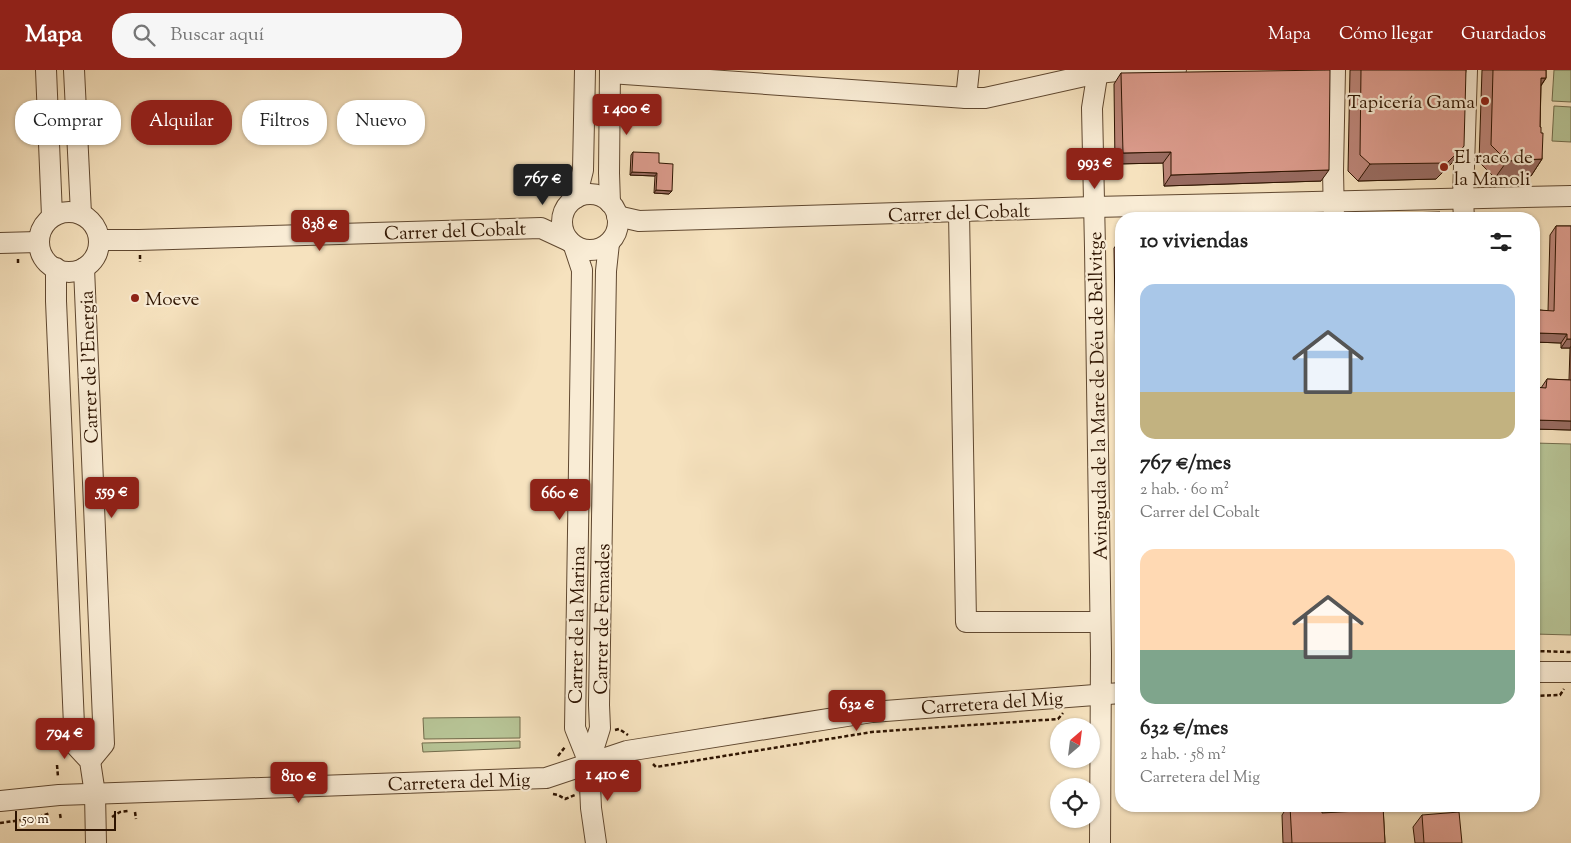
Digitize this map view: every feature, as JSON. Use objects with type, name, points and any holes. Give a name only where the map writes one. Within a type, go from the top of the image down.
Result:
[{"type":"street","points":[[46,70],[52,216]]},
{"type":"street","points":[[74,70],[81,214]]},
{"type":"street","points":[[576,198],[583,170],[585,70]]},
{"type":"street","points":[[966,98],[969,70]]},
{"type":"street","points":[[614,210],[605,198],[590,194],[576,198],[563,214],[562,228],[572,244],[581,249],[595,250],[609,243],[616,231],[614,210],[609,173],[610,72],[826,79],[966,98],[984,98],[1098,71],[1176,70]]},
{"type":"street","points":[[1334,210],[1335,70]]},
{"type":"street","points":[[1463,209],[1466,70]]},
{"type":"street","name":"Avinguda de la Mare de Déu de Bellvitge","points":[[1098,71],[1092,108],[1101,694],[1100,843]]},
{"type":"street","name":"Carrer del Cobalt","points":[[614,210],[639,221],[1094,207],[1334,210],[1463,209],[1571,196]]},
{"type":"street","points":[[67,212],[81,214],[94,224],[99,240],[94,258],[84,268],[69,272],[56,268],[47,262],[42,254],[38,242],[41,231],[52,216],[67,212]]},
{"type":"street","points":[[959,212],[966,622],[1100,622]]},
{"type":"street","name":"Carrer del Cobalt","points":[[540,228],[563,214]]},
{"type":"street","name":"Carrer del Cobalt","points":[[99,240],[540,228],[572,244]]},
{"type":"street","points":[[0,242],[38,242]]},
{"type":"street","name":"Carrer de Femades","points":[[596,843],[590,808],[589,764],[600,728],[606,270],[609,243]]},
{"type":"street","name":"Carrer de la Marina","points":[[572,244],[582,270],[575,728],[589,764]]},
{"type":"street","name":"Carrer de l'Energia","points":[[56,268],[74,725],[76,746],[90,761],[95,794],[106,816],[96,843]]},
{"type":"street","name":"Carrer de l'Energia","points":[[84,268],[104,740],[104,744],[90,761]]},
{"type":"street","points":[[1540,673],[1569,678]]},
{"type":"street","name":"Carretera del Mig","points":[[0,801],[59,795],[546,778],[627,751],[872,712],[1115,693]]},
{"type":"path","points":[[18,259],[18,265]]},
{"type":"path","points":[[1540,651],[1571,652]]},
{"type":"path","points":[[1540,696],[1560,695],[1569,678]]},
{"type":"path","points":[[649,760],[656,767],[872,732],[1058,719],[1064,712],[1069,712]]},
{"type":"path","points":[[57,765],[58,777]]},
{"type":"path","points":[[106,816],[128,811],[127,793]]},
{"type":"path","points":[[550,793],[558,795],[565,800],[581,793]]},
{"type":"path","points":[[136,812],[136,819]]},
{"type":"path","points":[[0,823],[36,818],[50,813],[60,813],[61,820]]},
{"type":"green space","points":[[1554,70],[1571,70],[1571,102],[1552,101]]},
{"type":"green space","points":[[1554,106],[1571,107],[1571,142],[1552,141]]},
{"type":"green space","points":[[1540,443],[1571,444],[1571,635],[1540,634]]},
{"type":"green space","points":[[520,717],[520,738],[424,739],[423,718]]},
{"type":"green space","points":[[520,741],[520,748],[423,752],[422,743]]},
{"type":"building","points":[[1330,70],[1329,170],[1171,175],[1171,152],[1123,153],[1121,73]]},
{"type":"building","points":[[1361,70],[1466,70],[1464,146],[1447,163],[1370,164],[1360,155]]},
{"type":"building","points":[[1493,70],[1546,70],[1546,78],[1541,78],[1540,127],[1541,133],[1543,133],[1542,159],[1507,161],[1491,145]]},
{"type":"building","points":[[633,152],[659,153],[659,163],[673,164],[672,191],[656,190],[657,173],[632,172]]},
{"type":"building","points":[[1556,226],[1571,226],[1571,339],[1567,339],[1567,334],[1540,333],[1540,310],[1554,311]]},
{"type":"building","points":[[1547,379],[1571,380],[1571,421],[1540,420],[1540,388],[1546,388]]},
{"type":"building","points":[[1290,812],[1383,812],[1385,843],[1292,843]]},
{"type":"building","points":[[1459,812],[1462,843],[1424,843],[1422,815]]},
{"type":"place","name":"Tapicería Gama","points":[[1485,101]]},
{"type":"place","name":"El racó de la Manoli","points":[[1444,167]]},
{"type":"place","name":"Moeve","points":[[135,298]]}]
